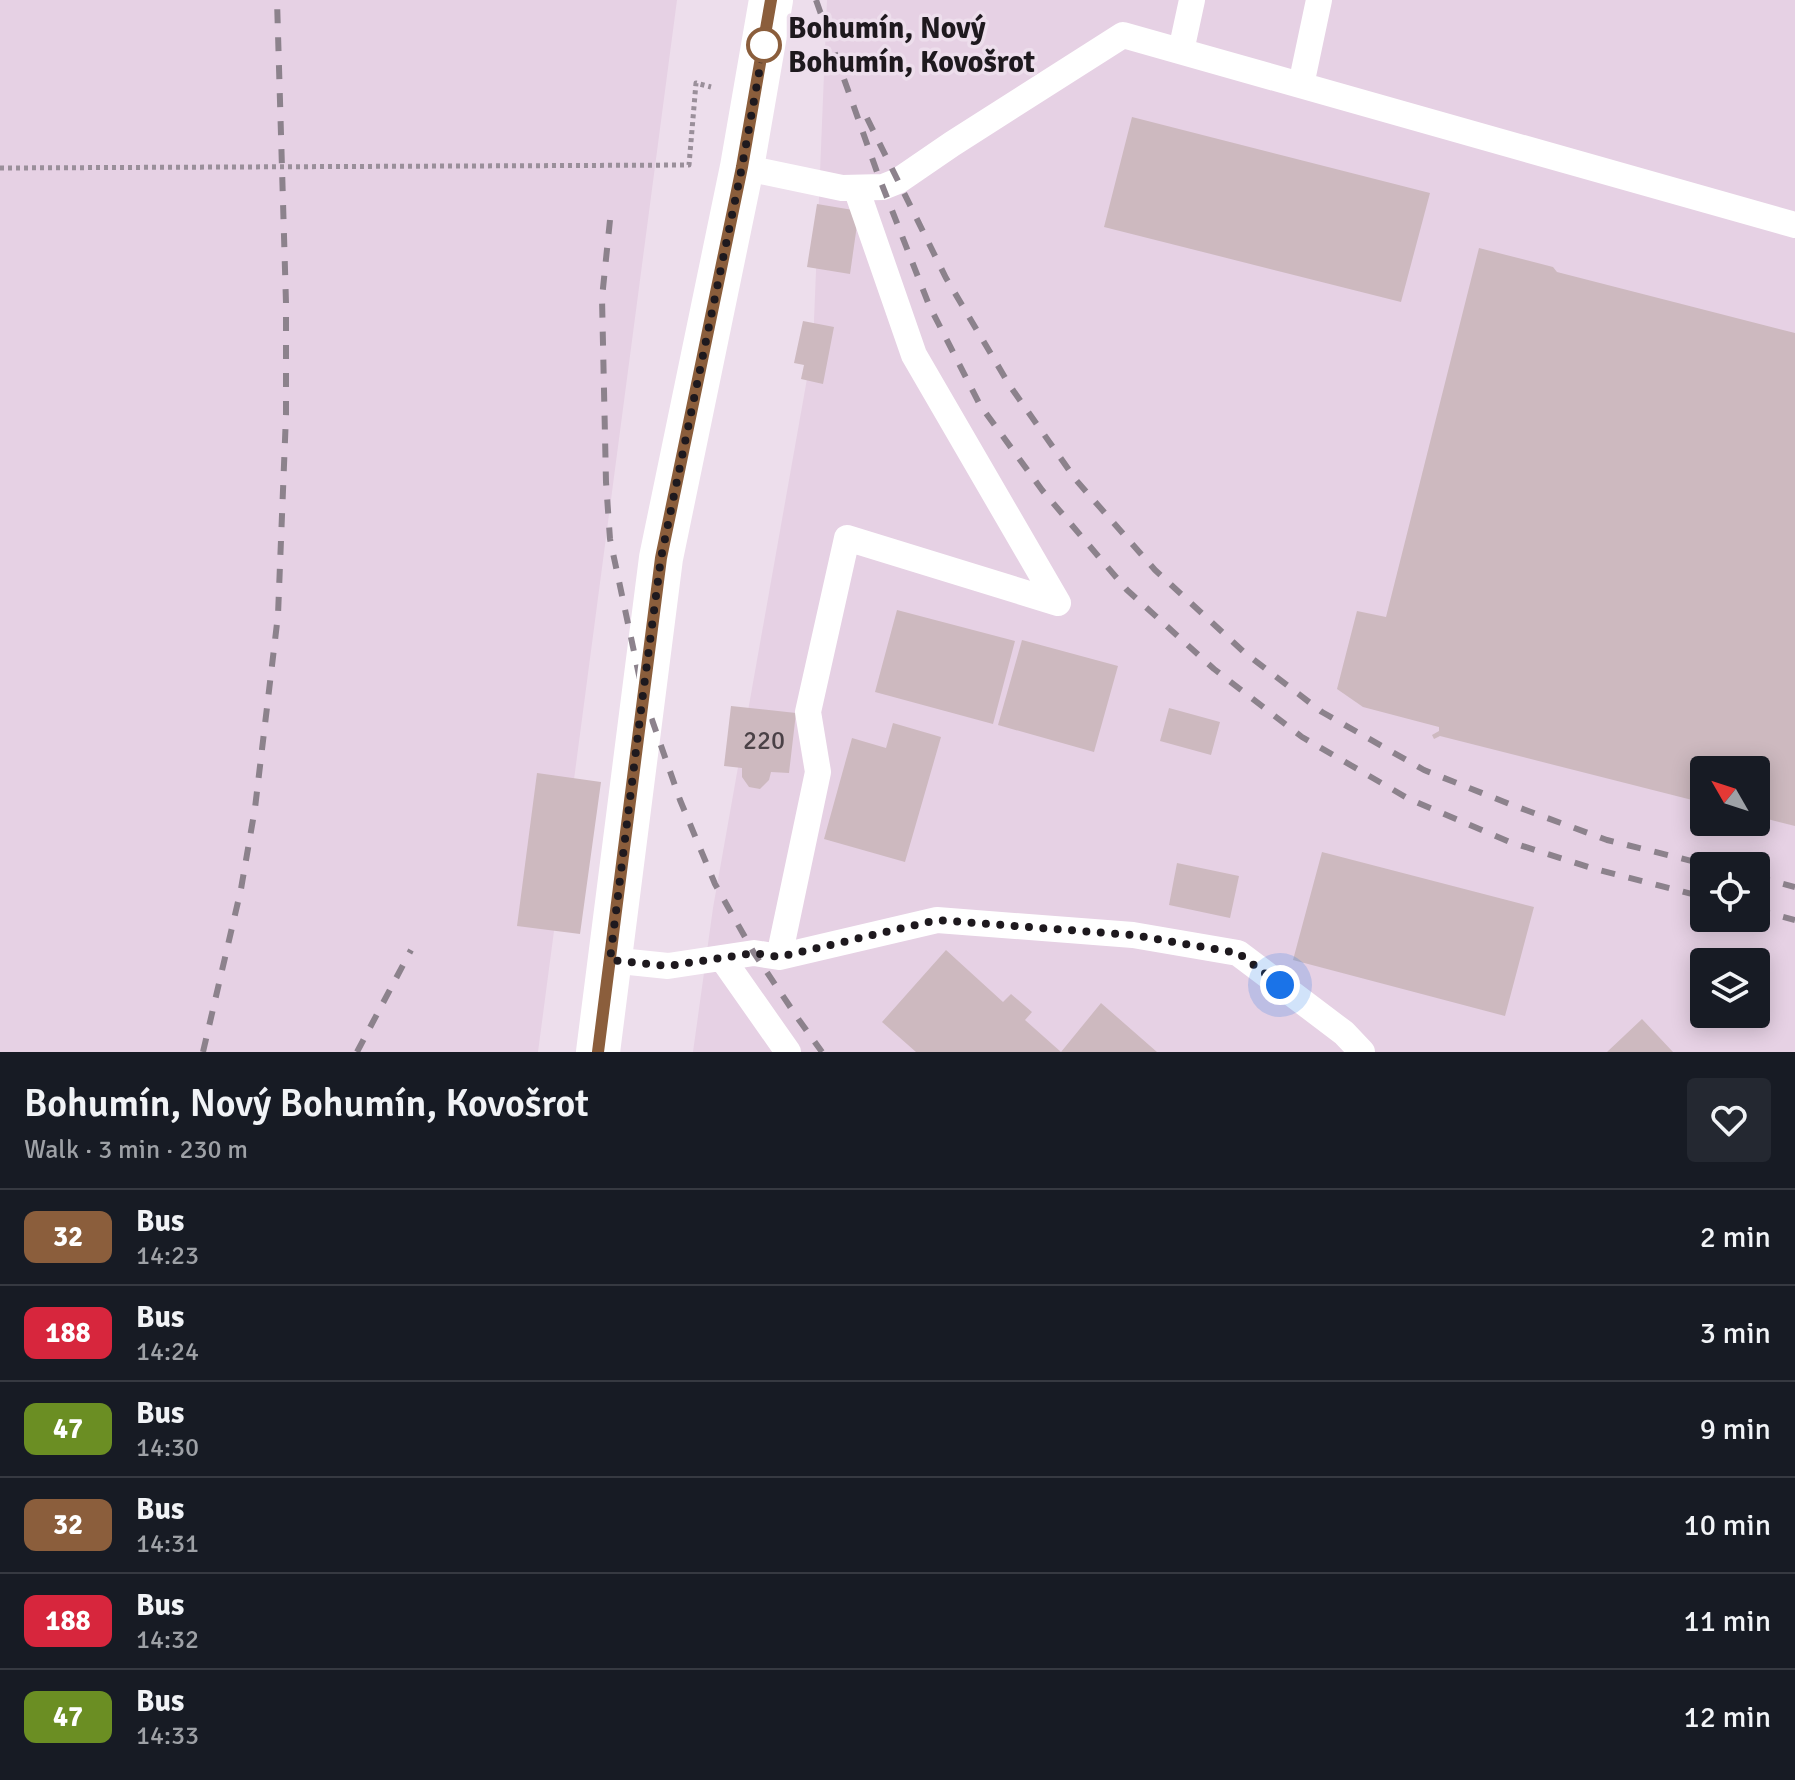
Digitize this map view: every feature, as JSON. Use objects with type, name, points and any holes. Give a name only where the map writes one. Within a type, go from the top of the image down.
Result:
[{"type":"street","points":[[598,1052],[661,558],[742,167],[771,0]]},
{"type":"lane","points":[[1181,51],[1192,0]]},
{"type":"lane","points":[[1301,85],[1319,0]]},
{"type":"lane","points":[[742,167],[842,188],[883,187],[898,181],[1123,35],[1795,225]]},
{"type":"lane","points":[[779,957],[818,772],[808,712],[847,538],[1058,603],[914,355],[856,188]]},
{"type":"lane","points":[[610,960],[668,966],[754,953],[779,957],[937,920],[1133,935],[1238,953],[1344,1033],[1362,1052]]},
{"type":"lane","points":[[722,958],[788,1052]]},
{"type":"path","points":[[0,168],[689,165],[696,83]]},
{"type":"shaded area","points":[[0,0],[677,0],[538,1052],[0,1052]]},
{"type":"shaded area","points":[[827,0],[1795,0],[1795,1052],[693,1052],[713,908],[813,345]]},
{"type":"building","points":[[1132,117],[1430,193],[1401,302],[1104,227]]},
{"type":"building","points":[[817,204],[859,211],[850,274],[807,267]]},
{"type":"building","points":[[1479,248],[1553,267],[1557,272],[1795,333],[1795,826],[1770,820],[1770,756],[1690,756],[1690,799],[1440,736],[1434,739],[1432,735],[1439,731],[1439,727],[1363,707],[1337,689],[1357,611],[1386,617]]},
{"type":"building","points":[[803,321],[834,327],[823,384],[801,379],[804,365],[794,363]]},
{"type":"building","points":[[897,610],[1015,641],[993,724],[875,692]]},
{"type":"building","points":[[1022,640],[1118,666],[1094,752],[998,725]]},
{"type":"building","points":[[731,706],[796,713],[789,773],[771,772],[769,780],[760,789],[749,787],[742,777],[742,768],[724,766]]},
{"type":"building","points":[[1169,708],[1220,722],[1211,755],[1160,741]]},
{"type":"building","points":[[893,723],[941,737],[905,862],[824,839],[852,738],[886,748]]},
{"type":"building","points":[[537,773],[601,782],[580,934],[517,926]]},
{"type":"building","points":[[1322,852],[1534,907],[1505,1016],[1293,960]]},
{"type":"building","points":[[1177,863],[1239,876],[1230,918],[1169,905]]},
{"type":"building","points":[[946,950],[1003,1002],[1011,994],[1032,1012],[1025,1020],[1061,1052],[916,1052],[882,1022]]},
{"type":"building","points":[[1101,1003],[1157,1052],[1061,1052]]},
{"type":"building","points":[[1642,1019],[1673,1052],[1607,1052]]},
{"type":"railway","points":[[203,1052],[241,889],[255,808],[278,615],[286,415],[286,303],[277,0]]},
{"type":"railway","points":[[816,0],[877,172],[929,305],[980,405],[1042,490],[1127,590],[1214,669],[1302,737],[1409,799],[1510,842],[1595,869],[1690,893]]},
{"type":"railway","points":[[867,118],[946,278],[1010,386],[1076,480],[1155,570],[1245,653],[1322,712],[1424,770],[1607,840],[1690,861]]},
{"type":"railway","points":[[610,220],[602,298],[606,482],[610,539],[643,694],[680,800],[715,884],[754,953],[822,1052]]},
{"type":"railway","points":[[1770,881],[1795,887]]},
{"type":"railway","points":[[1770,914],[1795,920]]},
{"type":"railway","points":[[357,1052],[411,950]]},
{"type":"bus line","name":"32","points":[[598,1052],[661,558],[742,167],[771,0]]},
{"type":"place","name":"Bohumín, Nový Bohumín, Kovošrot","points":[[764,45]]},
{"type":"route","points":[[764,45],[742,167],[661,558],[610,960],[668,966],[754,953],[779,957],[937,920],[1133,935],[1238,953],[1280,985]]}]
